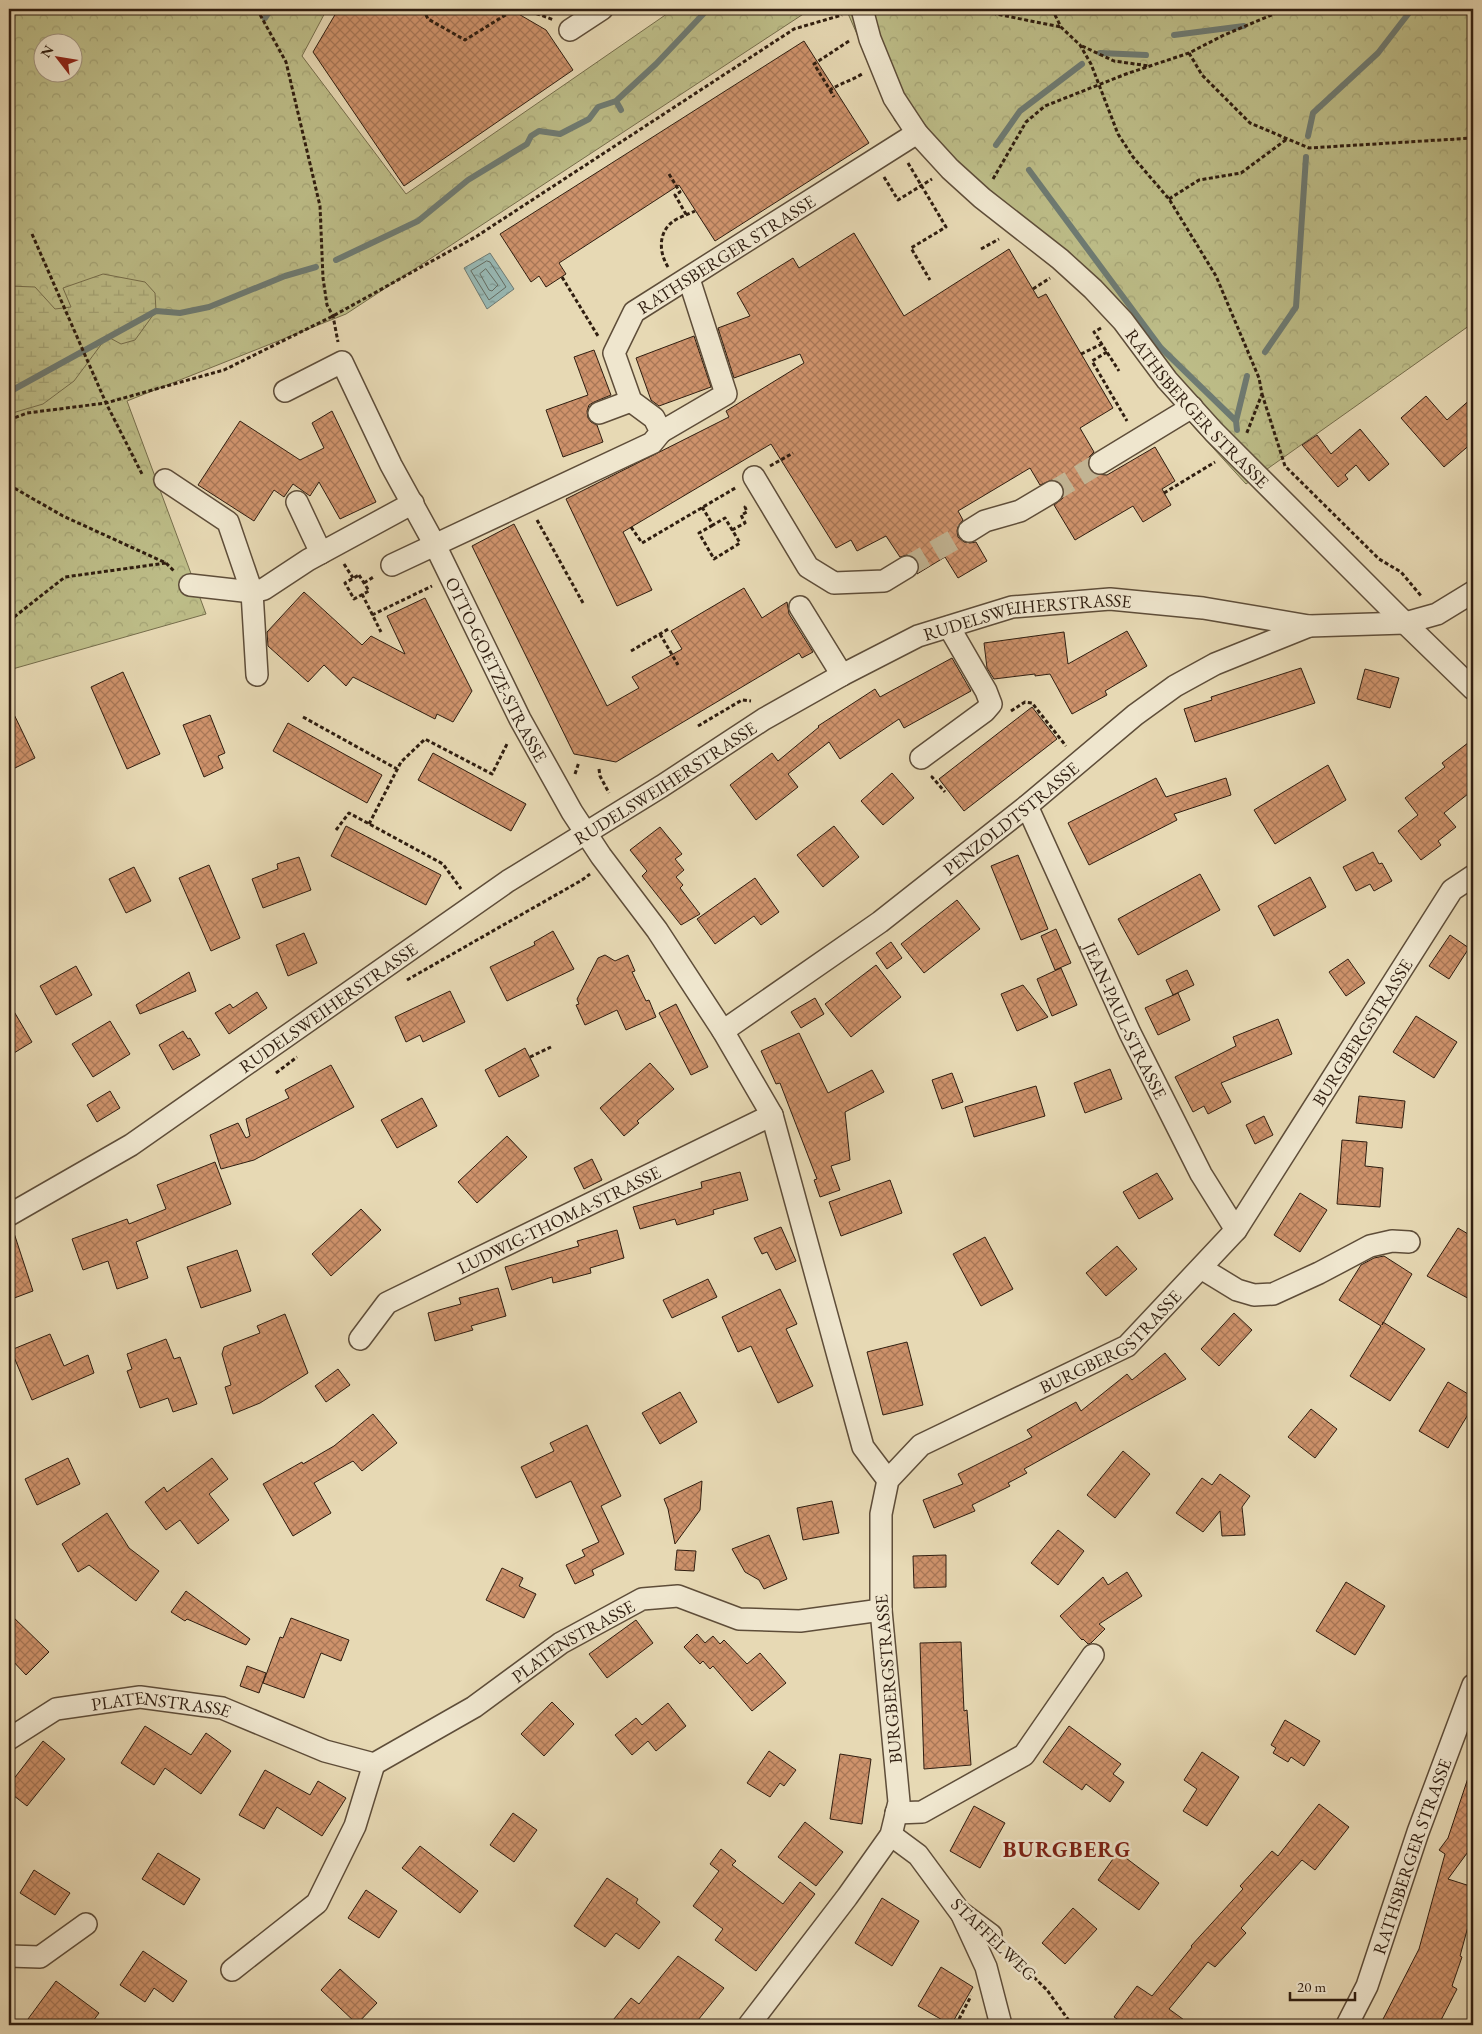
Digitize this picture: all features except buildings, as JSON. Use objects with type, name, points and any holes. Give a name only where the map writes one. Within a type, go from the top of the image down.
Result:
[{"type":"street","points":[[564,23],[602,9]]},
{"type":"street","name":"RATHSBERGER STRASSE","points":[[862,9],[879,63],[894,98],[917,132],[950,169],[982,198],[1060,259],[1093,289],[1124,321],[1168,380],[1192,407],[1228,457],[1473,689]]},
{"type":"street","name":"RATHSBERGER STRASSE","points":[[614,353],[634,312],[898,146],[917,132]]},
{"type":"street","points":[[392,565],[652,443],[661,432],[726,394],[684,281]]},
{"type":"street","points":[[614,353],[631,402],[654,418],[661,432]]},
{"type":"street","points":[[285,391],[342,362]]},
{"type":"street","name":"OTTO-GOETZE-STRASSE","points":[[342,362],[391,465],[435,545],[520,719],[572,812],[586,832]]},
{"type":"street","points":[[599,413],[631,402]]},
{"type":"street","points":[[1100,463],[1192,407]]},
{"type":"street","points":[[754,477],[808,567],[834,583],[884,581],[908,567]]},
{"type":"street","points":[[156,481],[228,522],[252,592],[257,675]]},
{"type":"street","points":[[969,531],[985,521],[1020,511],[1052,492]]},
{"type":"street","points":[[298,502],[314,556]]},
{"type":"street","points":[[190,585],[252,592],[264,589],[314,556],[413,503]]},
{"type":"street","name":"RUDELSWEIHERSTRASSE","points":[[9,1215],[131,1146],[473,906],[586,832],[764,719],[918,636],[1012,607],[1110,599],[1204,608],[1309,626],[1405,623],[1437,614],[1473,592]]},
{"type":"street","points":[[800,607],[842,676]]},
{"type":"street","name":"PENZOLDTSTRASSE","points":[[723,1031],[880,922],[1027,806],[1135,714],[1175,686],[1216,664],[1309,626]]},
{"type":"street","points":[[921,758],[985,711],[991,704],[986,691],[949,627]]},
{"type":"street","name":"JEAN-PAUL-STRASSE","points":[[1027,806],[1130,1033],[1201,1174],[1236,1230]]},
{"type":"street","points":[[586,832],[657,930],[723,1031],[772,1115],[863,1448],[888,1480]]},
{"type":"street","name":"BURGBERGSTRASSE","points":[[749,2025],[847,1897],[891,1835],[899,1802],[881,1610],[881,1514],[888,1480],[921,1445],[1127,1346],[1236,1230],[1452,890],[1473,876]]},
{"type":"street","name":"LUDWIG-THOMA-STRASSE","points":[[360,1338],[387,1303],[772,1115]]},
{"type":"street","points":[[1201,1268],[1237,1290],[1254,1295],[1273,1294],[1319,1273],[1370,1246],[1392,1241],[1409,1242]]},
{"type":"street","name":"PLATENSTRASSE","points":[[12,1730],[56,1709],[140,1697],[222,1708],[325,1751],[374,1764],[474,1707],[561,1643],[642,1599],[678,1596],[739,1618],[800,1621],[881,1610]]},
{"type":"street","points":[[896,1813],[922,1812],[1024,1755],[1093,1655]]},
{"type":"street","name":"RATHSBERGER STRASSE","points":[[1347,2025],[1367,1986],[1418,1832],[1473,1685]]},
{"type":"street","points":[[232,1970],[316,1903],[355,1826],[374,1764]]},
{"type":"street","name":"STAFFELWEG","points":[[891,1835],[918,1855],[960,1912],[991,1935]]},
{"type":"street","points":[[960,1912],[986,1967],[1001,2025]]},
{"type":"street","points":[[9,1956],[40,1957],[86,1924]]},
{"type":"path","points":[[257,9],[286,62],[320,206],[323,278],[327,304],[334,316],[342,362]]},
{"type":"path","points":[[423,9],[428,19],[465,40],[507,14],[511,9]]},
{"type":"path","points":[[524,9],[564,23]]},
{"type":"path","points":[[9,420],[27,413],[106,404],[224,370],[334,316],[477,236],[794,30],[862,9]]},
{"type":"path","points":[[986,9],[996,14],[1061,27]]},
{"type":"path","points":[[1052,9],[1061,27],[1080,45],[1114,61],[1150,66]]},
{"type":"path","points":[[982,198],[1026,122],[1045,106],[1189,53],[1224,35],[1286,9]]},
{"type":"path","points":[[834,97],[814,64],[855,37]]},
{"type":"path","points":[[1080,45],[1100,85],[1118,134],[1133,157],[1169,199],[1216,276],[1259,378],[1262,394],[1285,466],[1380,559],[1401,572],[1437,614]]},
{"type":"path","points":[[1189,53],[1202,75],[1250,123],[1309,148],[1473,138]]},
{"type":"path","points":[[830,90],[843,82],[851,81],[879,63]]},
{"type":"path","points":[[1169,199],[1199,180],[1241,173],[1287,139]]},
{"type":"path","points":[[898,146],[946,227],[911,248],[930,280]]},
{"type":"path","points":[[874,160],[898,200],[950,169]]},
{"type":"path","points":[[670,174],[680,192],[675,195],[687,216]]},
{"type":"path","points":[[684,281],[663,259],[660,243],[666,229],[672,223],[695,211]]},
{"type":"path","points":[[32,234],[106,404],[156,481]]},
{"type":"path","points":[[1033,289],[1057,274]]},
{"type":"path","points":[[562,277],[595,328],[600,342],[614,353]]},
{"type":"path","points":[[1102,328],[1094,332],[1119,371]]},
{"type":"path","points":[[1081,354],[1102,344]]},
{"type":"path","points":[[1107,352],[1092,362],[1125,418]]},
{"type":"path","points":[[1164,493],[1228,457],[1252,424],[1262,394]]},
{"type":"path","points":[[631,527],[642,543],[793,453]]},
{"type":"path","points":[[9,485],[63,516],[166,563],[190,585]]},
{"type":"path","points":[[527,502],[583,603]]},
{"type":"path","points":[[702,507],[713,525]]},
{"type":"path","points":[[726,518],[740,544],[714,559],[699,533],[713,525],[726,518]]},
{"type":"path","points":[[9,621],[65,577],[166,563]]},
{"type":"path","points":[[359,574],[369,591],[362,594],[354,599],[345,583],[359,574]]},
{"type":"path","points":[[372,616],[451,577]]},
{"type":"path","points":[[362,594],[381,632]]},
{"type":"path","points":[[631,651],[670,628]]},
{"type":"path","points":[[660,634],[678,665]]},
{"type":"path","points":[[698,726],[742,700],[753,701],[764,719]]},
{"type":"path","points":[[1010,712],[1025,702],[1032,703],[1068,748],[1081,760]]},
{"type":"path","points":[[303,717],[397,769]]},
{"type":"path","points":[[369,824],[400,762],[425,739],[492,774],[520,719]]},
{"type":"path","points":[[599,769],[600,776],[620,812]]},
{"type":"path","points":[[939,771],[932,776],[945,792]]},
{"type":"path","points":[[336,830],[349,813],[442,864],[473,906]]},
{"type":"path","points":[[530,1057],[551,1047]]},
{"type":"path","name":"STAFFELWEG","points":[[991,1935],[1046,1990],[1072,2025]]},
{"type":"green space","points":[[9,9],[327,9],[302,56],[406,194],[674,9],[811,9],[346,314],[127,401],[206,614],[9,670]]},
{"type":"green space","points":[[846,9],[1473,9],[1473,323],[1246,484],[1182,414],[1112,322],[1073,284],[958,191],[895,121]]},
{"type":"green space","points":[[103,274],[145,282],[155,293],[156,311],[135,340],[121,344],[110,338],[103,342],[74,381],[43,404],[9,414],[9,286],[35,287],[55,309],[71,307],[63,288]]},
{"type":"water","points":[[490,253],[514,289],[487,309],[464,268]]},
{"type":"waterway","points":[[265,18],[271,9]]},
{"type":"waterway","points":[[336,260],[418,221],[468,180],[527,144],[531,136],[539,131],[560,134],[589,119],[598,107],[616,101],[656,64],[708,9]]},
{"type":"waterway","points":[[1308,136],[1313,113],[1378,53],[1412,9]]},
{"type":"waterway","points":[[1174,35],[1244,26]]},
{"type":"waterway","points":[[1100,53],[1146,55]]},
{"type":"waterway","points":[[996,145],[1020,111],[1082,64]]},
{"type":"waterway","points":[[616,101],[621,110]]},
{"type":"waterway","points":[[1265,352],[1296,307],[1306,157]]},
{"type":"waterway","points":[[1029,170],[1161,348],[1236,421],[1237,430]]},
{"type":"waterway","points":[[9,392],[156,311],[180,313],[209,307],[285,276],[316,267]]},
{"type":"waterway","points":[[1236,421],[1247,376]]},
{"type":"tunnel","points":[[1052,492],[1100,463]]},
{"type":"tunnel","points":[[907,567],[969,531]]},
{"type":"district","name":"BURGBERG","points":[[1067,1849]]}]
